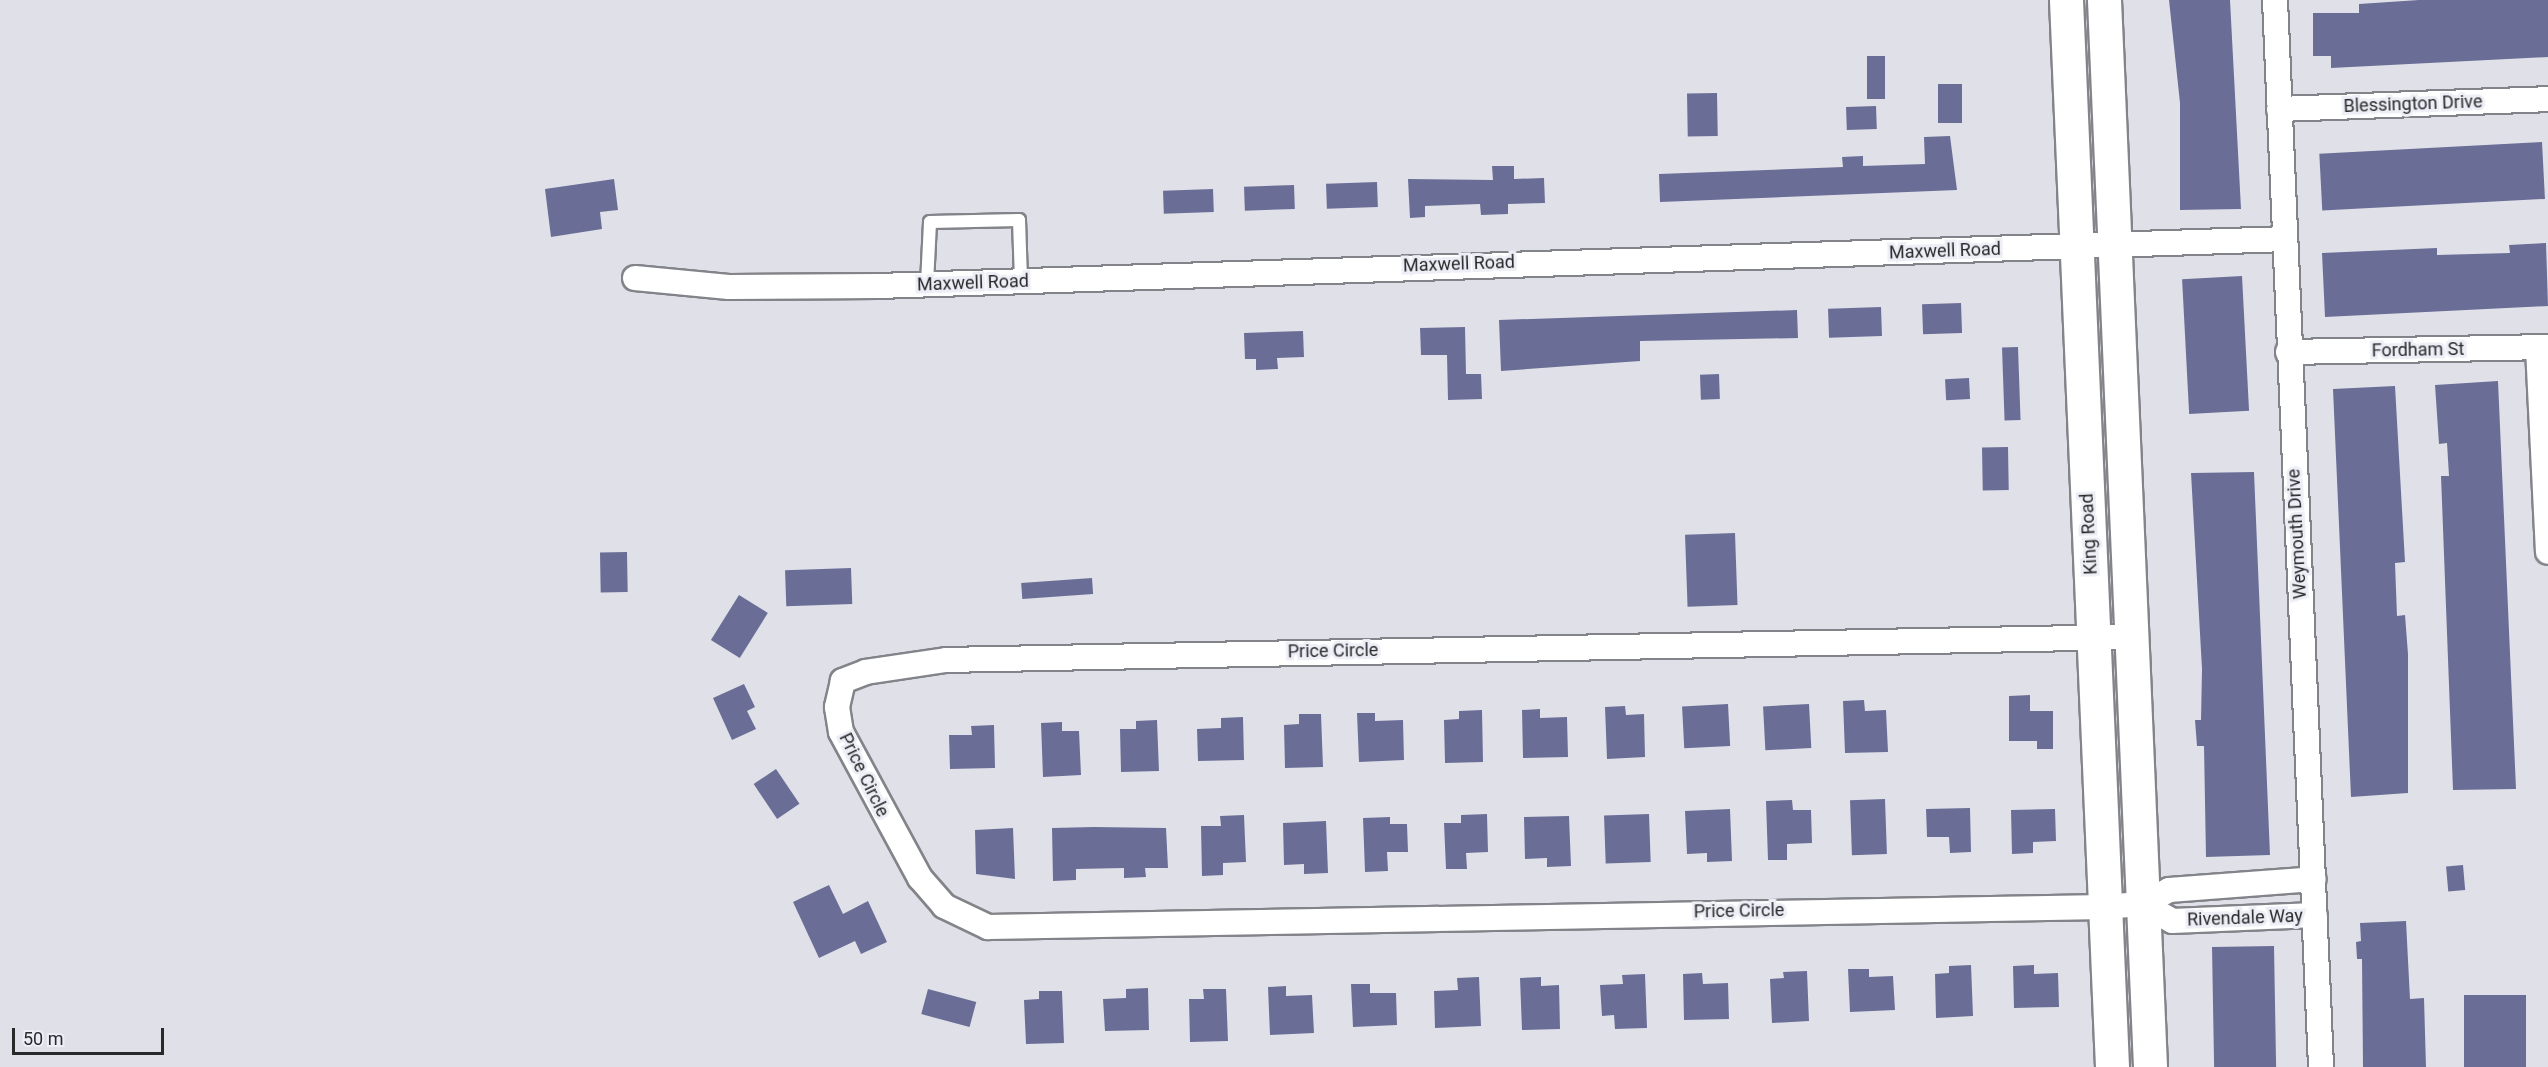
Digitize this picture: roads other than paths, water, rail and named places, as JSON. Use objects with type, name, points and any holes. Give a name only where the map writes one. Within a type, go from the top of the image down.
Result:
[{"type":"street","name":"King Road","points":[[2066,0],[2112,1063]]},
{"type":"street","name":"King Road","points":[[2104,0],[2150,1064]]},
{"type":"street","name":"Weymouth Drive","points":[[2276,0],[2288,352],[2321,1067]]},
{"type":"street","name":"Blessington Drive","points":[[2279,109],[2548,99]]},
{"type":"street","name":"Maxwell Road","points":[[635,278],[681,278],[729,287],[927,284],[2075,248],[2284,239]]},
{"type":"street","name":"Fordham St","points":[[2288,352],[2543,348]]},
{"type":"street","points":[[2543,348],[2548,552]]},
{"type":"street","name":"Price Circle","points":[[2105,907],[988,927],[944,906],[920,878],[841,732],[837,706],[843,681],[866,672],[946,660],[2131,637]]},
{"type":"street","name":"Rivendale Way","points":[[2105,907],[2143,904],[2169,890],[2314,879]]},
{"type":"street","name":"Rivendale Way","points":[[2143,904],[2172,921],[2315,915]]},
{"type":"street","points":[[2112,1063],[2150,1064]]},
{"type":"lane","points":[[927,284],[930,222],[1019,220],[1021,281]]}]
